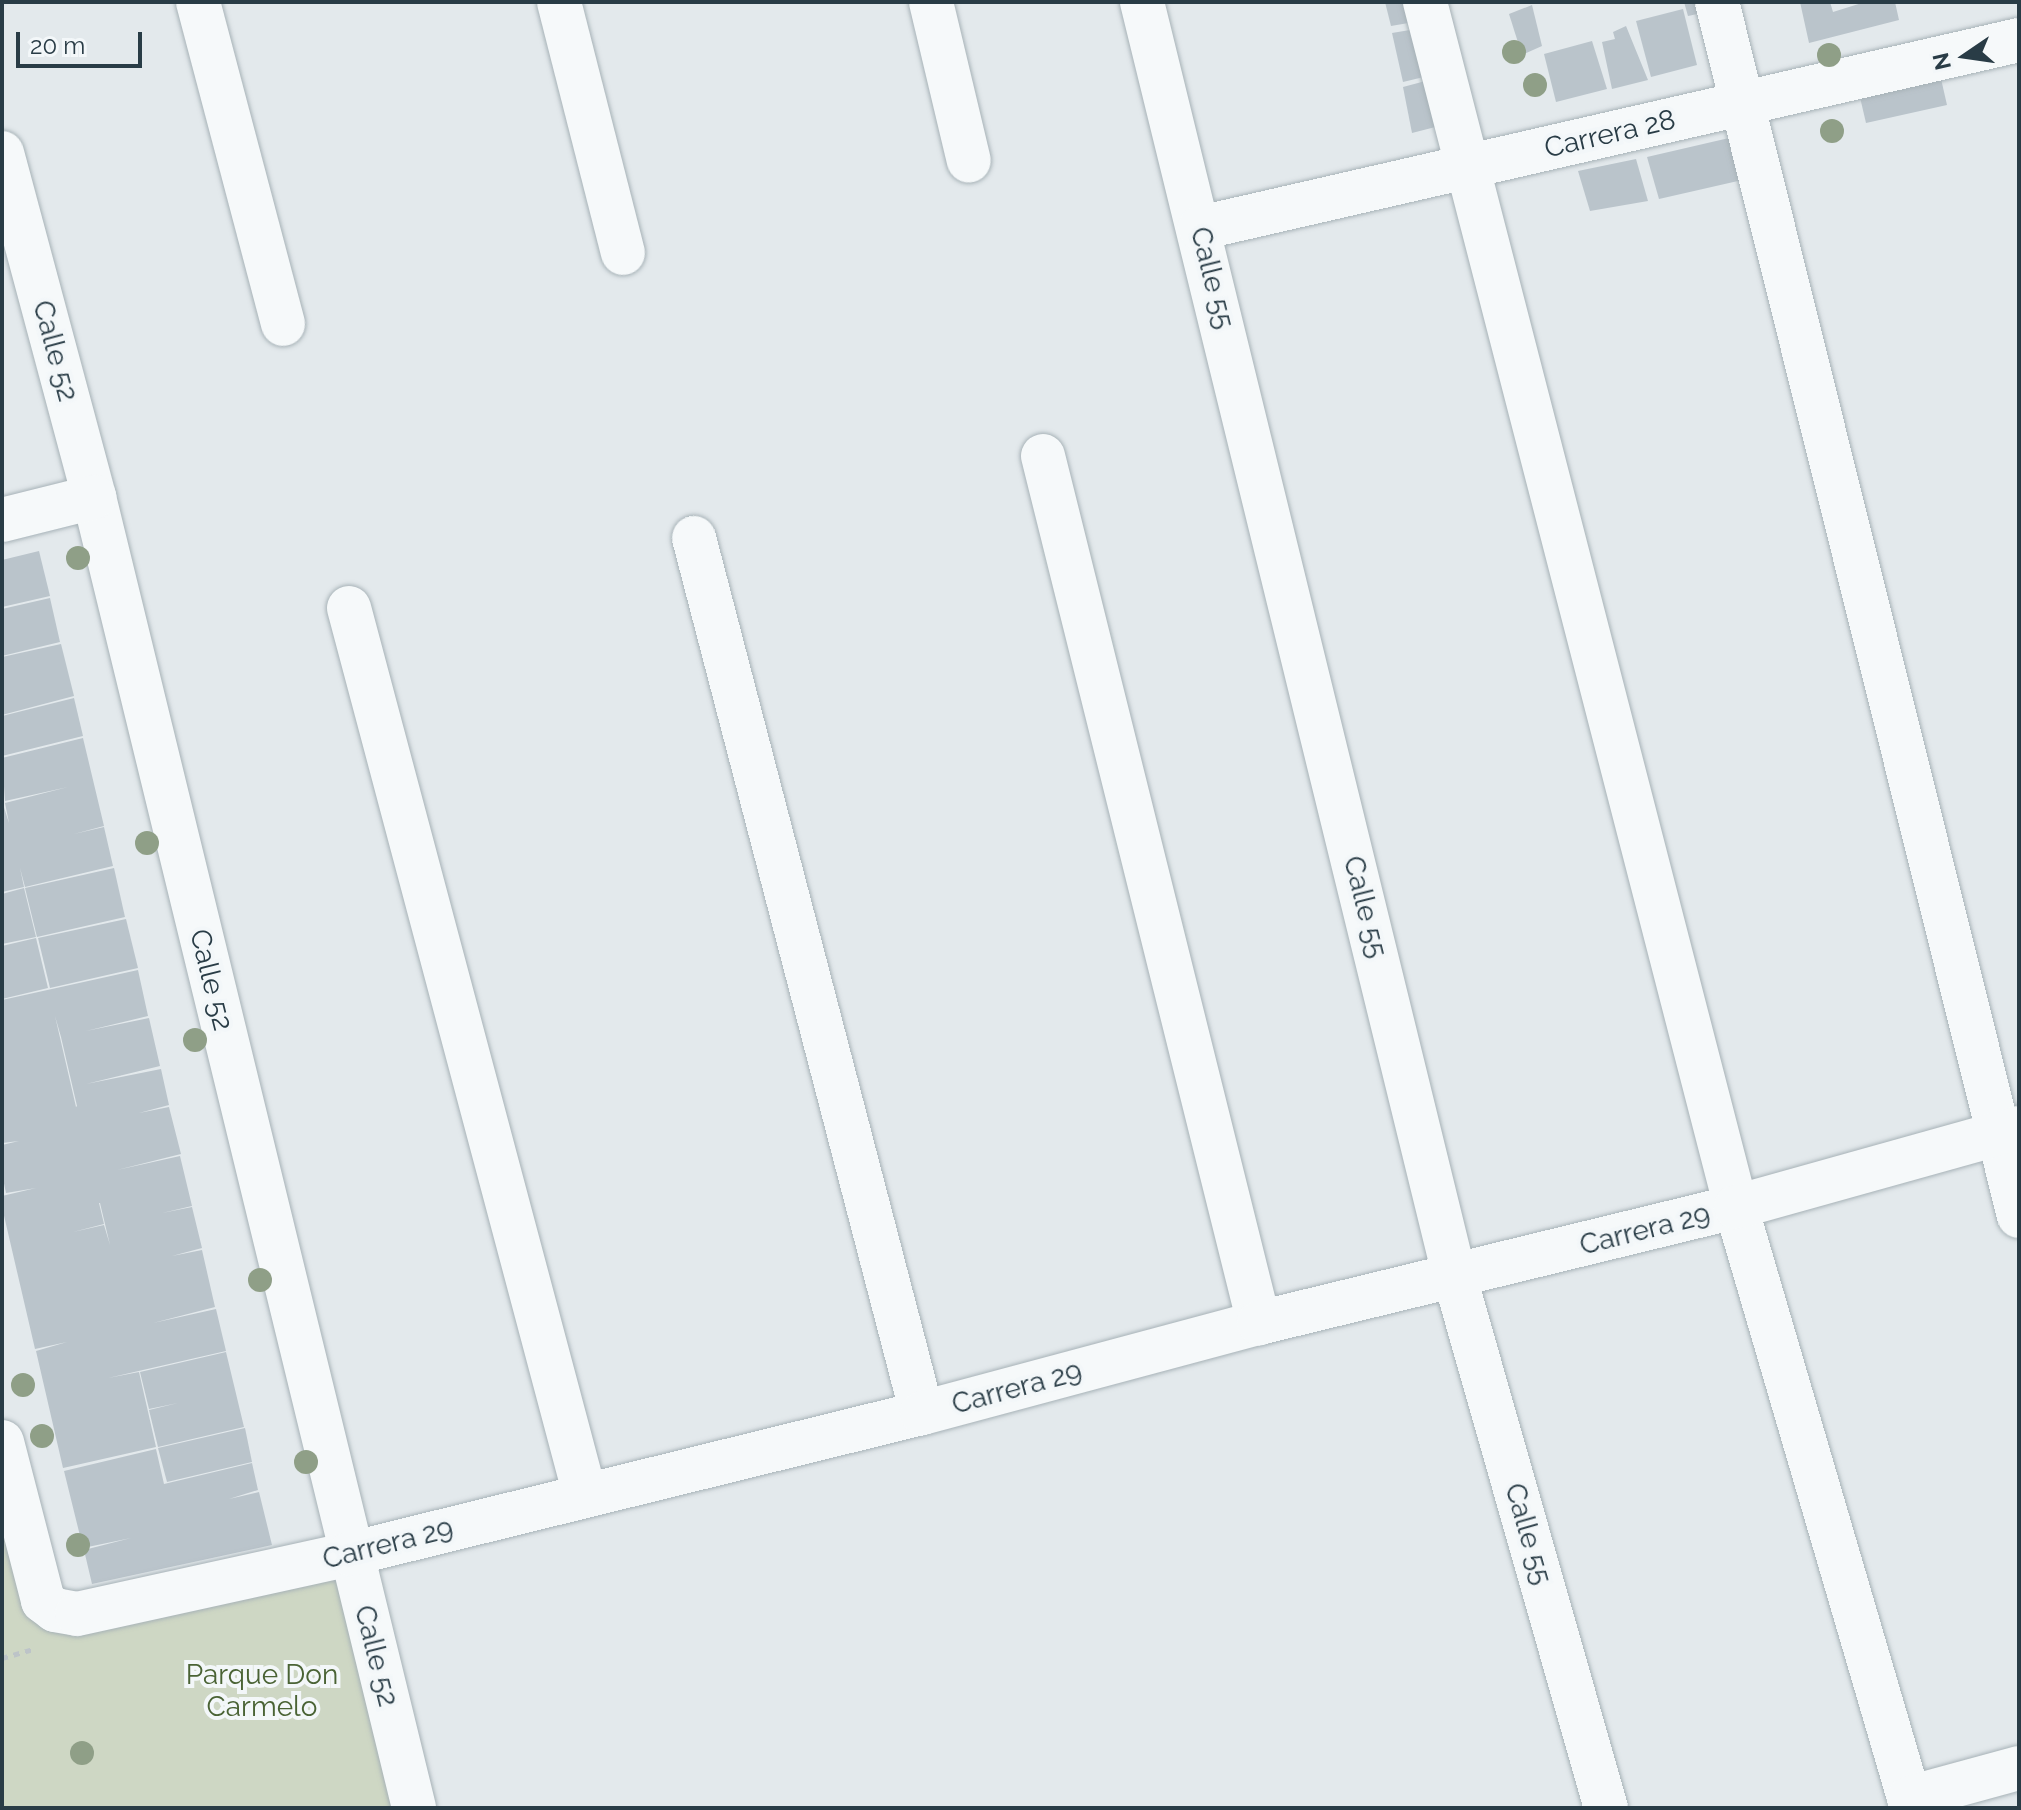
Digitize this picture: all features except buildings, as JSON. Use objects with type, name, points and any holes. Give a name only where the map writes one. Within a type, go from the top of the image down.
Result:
[{"type":"street","points":[[198,2],[283,324]]},
{"type":"street","points":[[559,2],[623,253]]},
{"type":"street","points":[[931,2],[969,161]]},
{"type":"street","name":"Calle 55","points":[[1142,2],[1200,228],[1455,1278],[1606,1808]]},
{"type":"street","points":[[1425,2],[1736,1207],[1910,1803],[2019,1768]]},
{"type":"street","points":[[1717,2],[2009,1130],[2019,1216]]},
{"type":"street","name":"Carrera 28","points":[[1200,228],[2019,40]]},
{"type":"street","name":"Calle 52","points":[[2,153],[94,497],[414,1808]]},
{"type":"street","points":[[1043,456],[1259,1323]]},
{"type":"street","points":[[2,520],[94,497]]},
{"type":"street","points":[[694,538],[922,1413]]},
{"type":"street","points":[[349,608],[585,1495]]},
{"type":"street","name":"Carrera 29","points":[[2,1442],[43,1601],[55,1610],[77,1614],[350,1554],[922,1413],[1259,1323],[1455,1278],[1736,1207],[2009,1130]]},
{"type":"green space","name":"Parque Don Carmelo","points":[[2,1414],[55,1610],[350,1554],[414,1808],[2,1808]]}]
